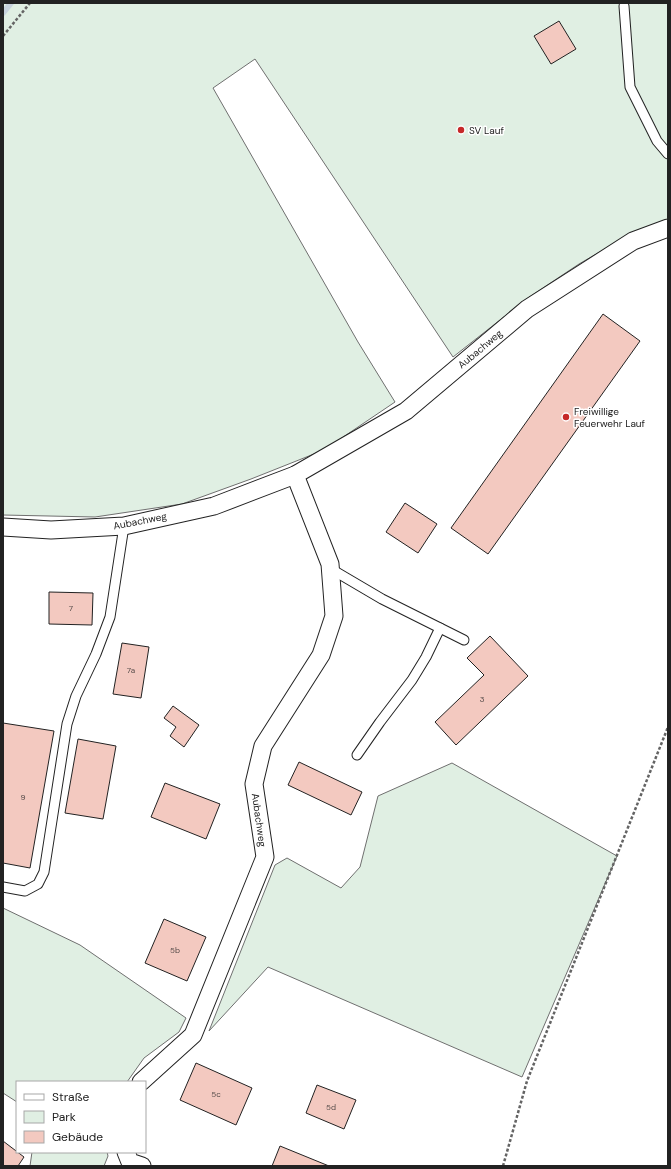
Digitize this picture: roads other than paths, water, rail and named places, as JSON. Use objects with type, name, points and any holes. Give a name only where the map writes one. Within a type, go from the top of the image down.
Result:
[{"type":"street","name":"Aubachweg","points":[[3,527],[51,530],[124,526],[214,506],[295,475],[406,411],[527,309],[633,241],[668,228]]},
{"type":"street","name":"Aubachweg","points":[[142,1081],[193,1035],[265,857],[254,784],[263,746],[321,656],[334,616],[330,564],[295,475]]},
{"type":"street","points":[[126,1153],[130,1162],[142,1166]]},
{"type":"lane","points":[[624,6],[630,87],[657,141],[668,154]]},
{"type":"lane","points":[[3,887],[25,891],[38,884],[44,872],[67,724],[76,696],[96,654],[110,617],[124,526]]},
{"type":"lane","points":[[331,569],[382,600],[464,640]]},
{"type":"lane","points":[[357,755],[412,680],[426,657],[440,628]]},
{"type":"waterway","points":[[3,13],[11,3]]},
{"type":"place","name":"SV Lauf","points":[[461,130]]},
{"type":"place","name":"Freiwillige Feuerwehr Lauf","points":[[566,417]]}]
